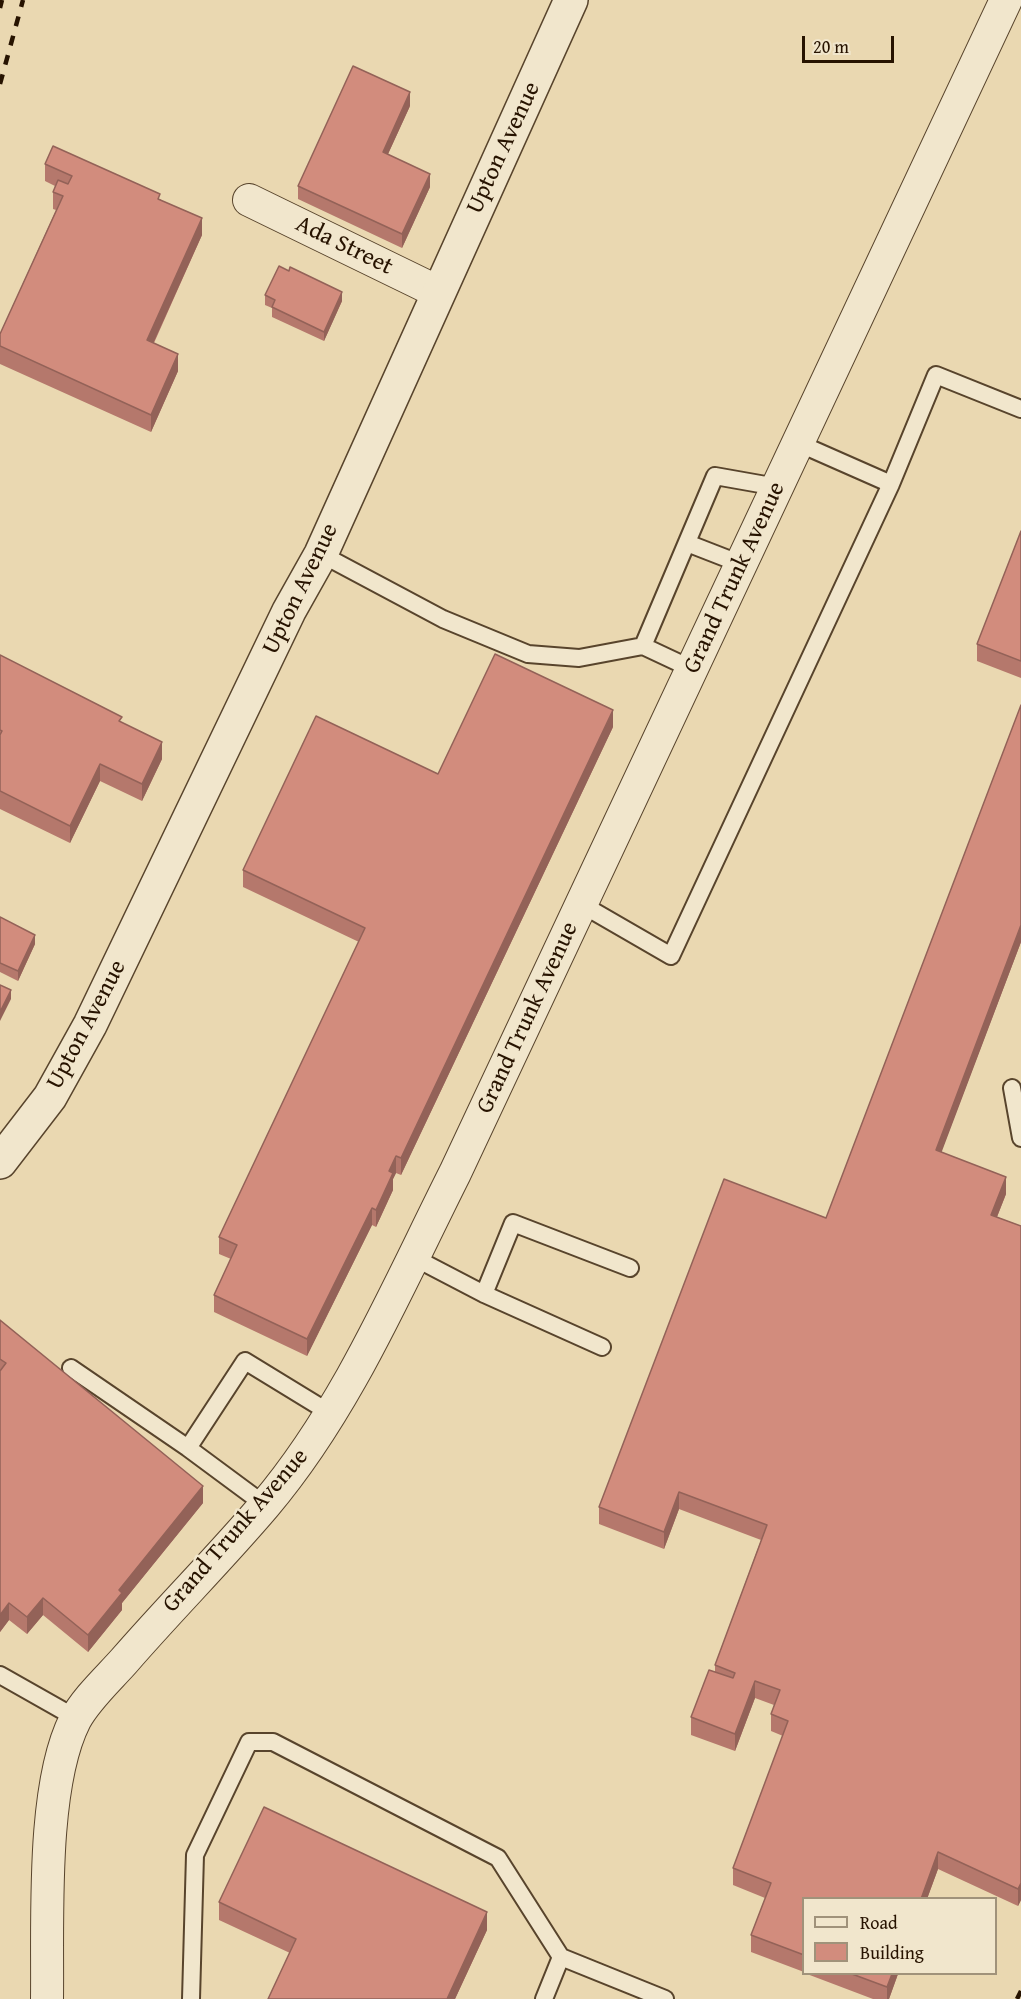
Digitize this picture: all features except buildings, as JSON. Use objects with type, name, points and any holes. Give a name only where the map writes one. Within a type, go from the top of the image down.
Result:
[{"type":"street","name":"Upton Avenue","points":[[0,1162],[50,1098],[90,1025],[289,611],[321,554],[571,0]]},
{"type":"street","name":"Grand Trunk Avenue","points":[[47,1999],[49,1864],[56,1790],[65,1746],[76,1718],[187,1588],[265,1505],[309,1449],[371,1340],[413,1257],[693,669],[1006,0]]},
{"type":"street","name":"Ada Street","points":[[249,200],[438,292]]},
{"type":"lane","points":[[581,904],[671,956],[790,706],[891,484],[936,375],[1021,409]]},
{"type":"lane","points":[[798,443],[891,484]]},
{"type":"lane","points":[[643,646],[715,476],[777,487]]},
{"type":"lane","points":[[687,543],[741,564]]},
{"type":"lane","points":[[321,554],[442,619],[528,654],[579,658],[643,646],[693,669]]},
{"type":"lane","points":[[1012,1088],[1021,1138]]},
{"type":"lane","points":[[484,1294],[513,1223],[630,1268]]},
{"type":"lane","points":[[413,1257],[484,1294],[602,1347]]},
{"type":"lane","points":[[188,1448],[245,1361],[330,1413]]},
{"type":"lane","points":[[71,1368],[188,1448],[265,1505]]},
{"type":"lane","points":[[0,1675],[76,1718]]},
{"type":"lane","points":[[191,1999],[195,1855],[249,1742],[273,1742],[498,1858],[561,1957],[665,1999]]},
{"type":"lane","points":[[544,1999],[561,1957]]},
{"type":"railway","points":[[0,8],[2,0]]},
{"type":"railway","points":[[0,84],[23,0]]},
{"type":"railway","points":[[1017,1999],[1021,1991]]}]
